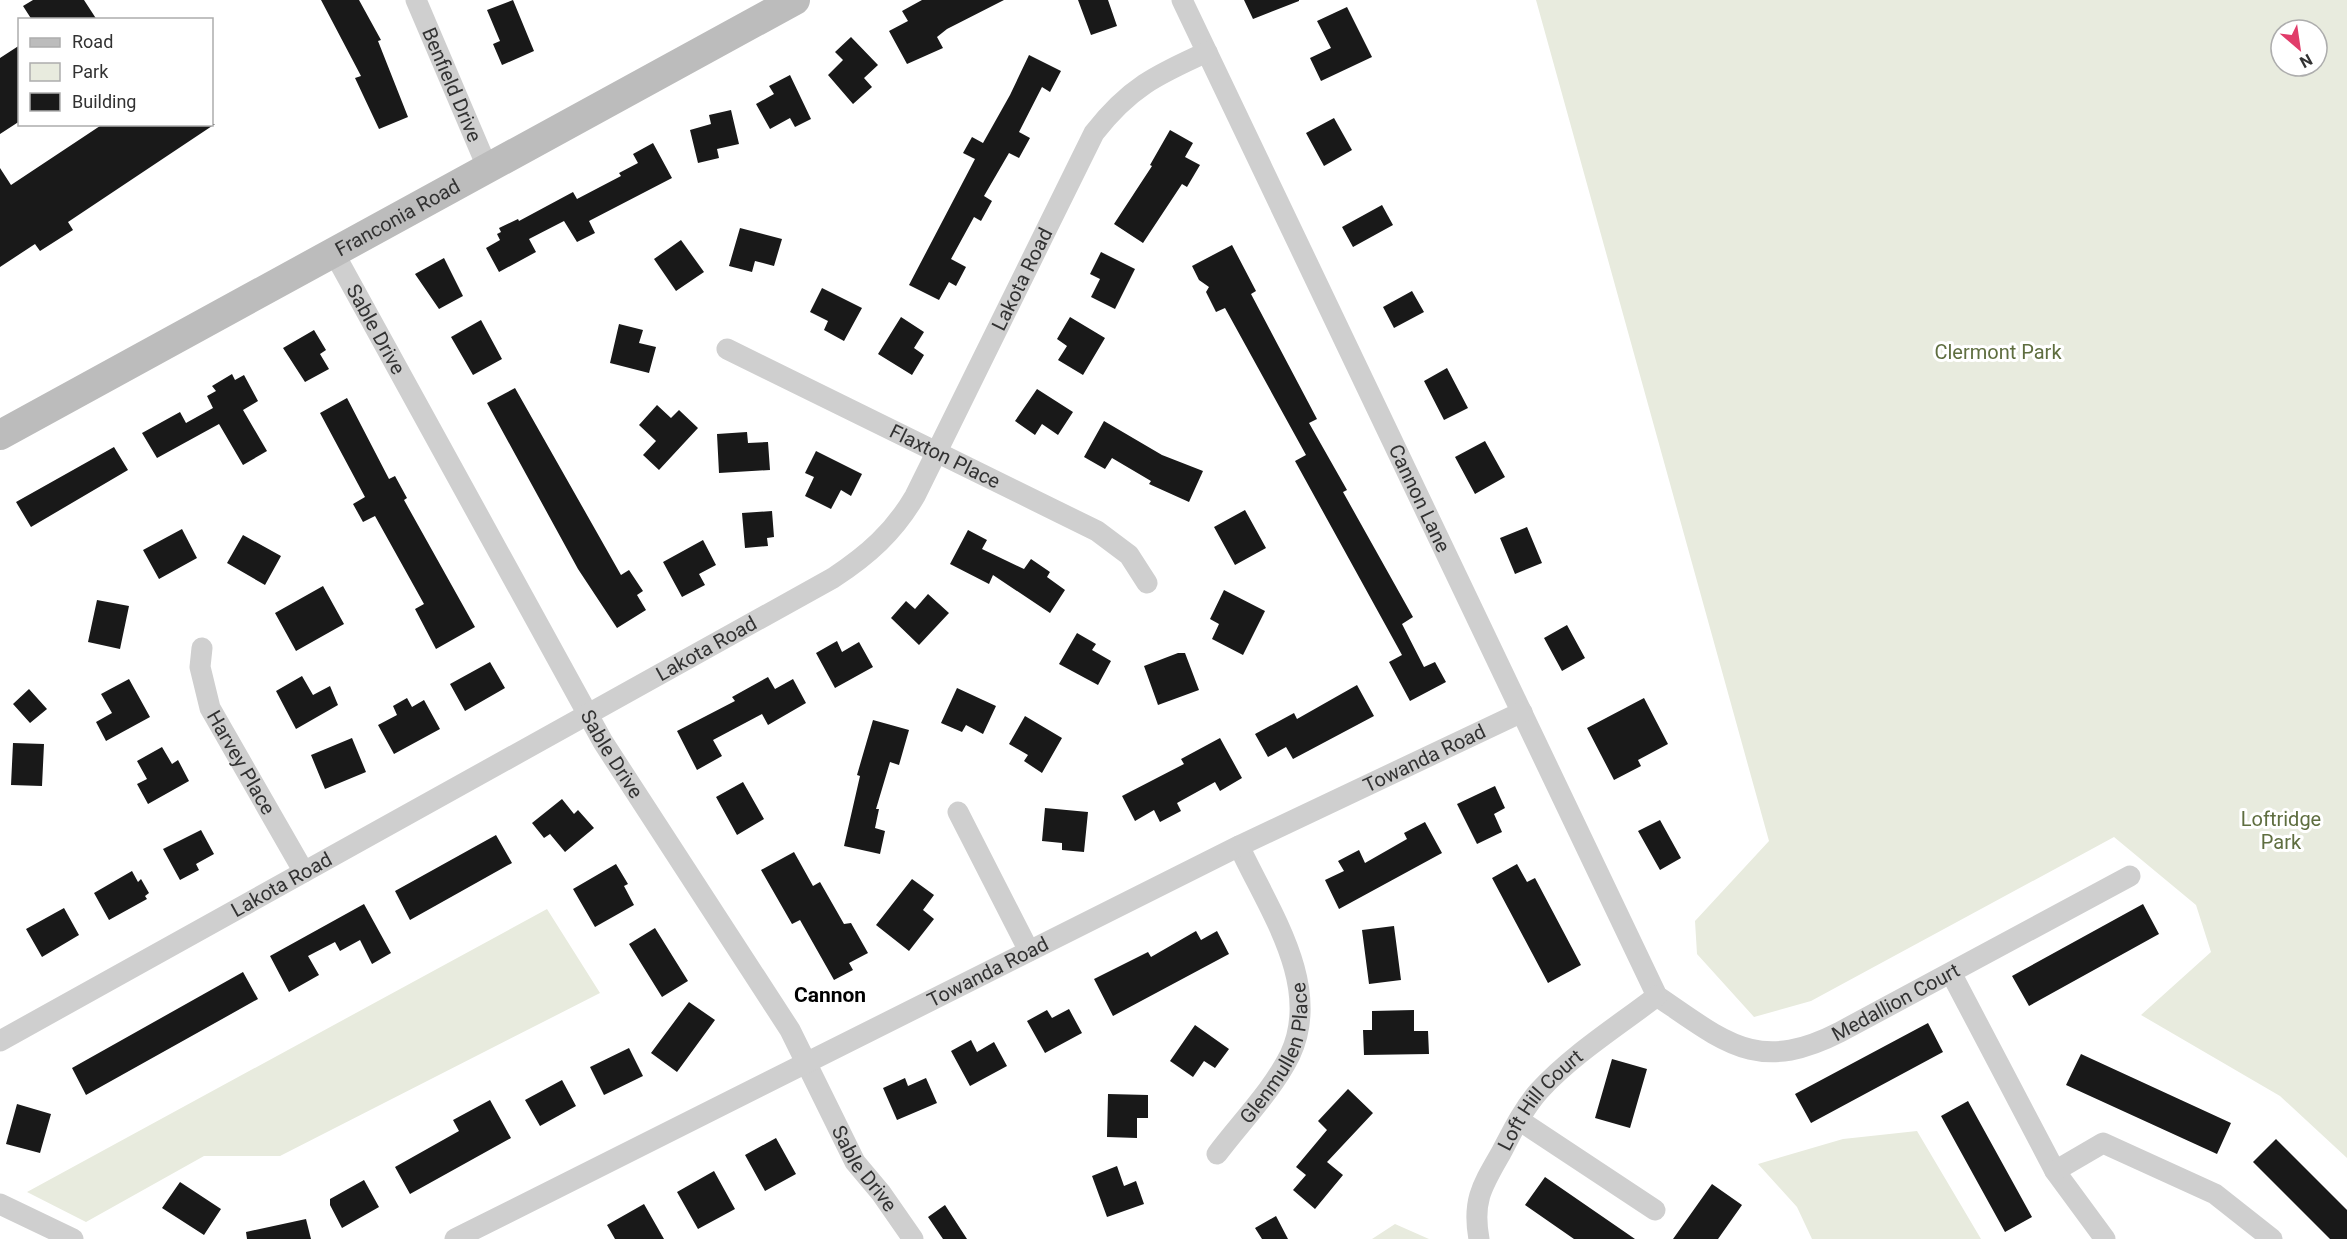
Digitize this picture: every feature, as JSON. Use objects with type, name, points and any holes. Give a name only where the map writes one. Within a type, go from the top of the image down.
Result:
[{"type":"main road","name":"Franconia Road","points":[[0,435],[795,0]]},
{"type":"street","name":"Benfield Drive","points":[[416,0],[488,169]]},
{"type":"street","name":"Cannon Lane","points":[[1182,0],[1657,996]]},
{"type":"street","name":"Lakota Road","points":[[0,1041],[588,714],[859,561],[876,548],[902,517],[1094,133],[1113,108],[1141,85],[1207,52]]},
{"type":"street","name":"Sable Drive","points":[[334,253],[588,714],[646,811],[790,1030],[855,1162],[881,1193],[913,1239]]},
{"type":"street","name":"Flaxton Place","points":[[727,349],[1097,531],[1129,555],[1147,583]]},
{"type":"street","name":"Harvey Place","points":[[202,648],[200,667],[210,708],[304,872]]},
{"type":"street","name":"Towanda Road","points":[[455,1239],[1239,846],[1522,712]]},
{"type":"street","points":[[958,812],[1029,951]]},
{"type":"street","name":"Glenmullen Place","points":[[1217,1154],[1284,1066],[1296,1040],[1301,1016],[1299,978],[1239,846]]},
{"type":"street","name":"Medallion Court","points":[[1657,996],[1720,1037],[1749,1049],[1779,1053],[1794,1052],[1818,1044],[2130,876]]},
{"type":"street","points":[[1951,973],[2055,1171],[2105,1239]]},
{"type":"street","name":"Loft Hill Court","points":[[1479,1239],[1475,1211],[1478,1197],[1519,1120],[1539,1091],[1557,1074],[1657,996]]},
{"type":"street","points":[[1519,1120],[1655,1210]]},
{"type":"street","points":[[2055,1171],[2103,1143],[2215,1194],[2272,1239]]},
{"type":"street","points":[[0,1203],[73,1239]]},
{"type":"green space","name":"Clermont Park","points":[[1536,0],[2347,0],[2347,1158],[2280,1096],[2141,1015],[2211,952],[2196,905],[2114,837],[1811,1001],[1754,1017],[1697,954],[1695,921],[1769,841]]},
{"type":"green space","points":[[547,909],[600,993],[280,1156],[204,1156],[86,1222],[27,1192]]},
{"type":"green space","points":[[1917,1131],[1981,1239],[1812,1239],[1797,1207],[1758,1164],[1843,1139]]},
{"type":"green space","points":[[1395,1224],[1429,1239],[1372,1239]]},
{"type":"building","points":[[33,0],[84,0],[96,18],[31,18],[23,6]]},
{"type":"building","points":[[321,0],[359,0],[381,40],[378,41],[408,117],[379,129],[355,78],[361,76]]},
{"type":"building","points":[[513,0],[534,51],[502,65],[493,44],[500,41],[487,10]]},
{"type":"building","points":[[922,0],[1004,0],[947,29],[937,37],[943,48],[907,64],[889,31],[908,21],[902,11]]},
{"type":"building","points":[[1078,0],[1108,0],[1117,26],[1091,35]]},
{"type":"building","points":[[1244,0],[1299,0],[1299,1],[1253,19]]},
{"type":"building","points":[[1347,7],[1372,57],[1321,81],[1310,58],[1331,48],[1317,21]]},
{"type":"building","points":[[851,37],[878,65],[864,78],[872,87],[853,104],[828,75],[843,60],[835,52]]},
{"type":"building","points":[[18,46],[18,122],[0,134],[0,58]]},
{"type":"building","points":[[1029,55],[1061,71],[1050,92],[1042,87],[1019,132],[1030,138],[1019,158],[1009,153],[984,196],[992,201],[981,221],[974,217],[951,259],[966,267],[956,286],[949,282],[939,300],[909,285],[975,159],[963,153],[972,137],[983,143]]},
{"type":"building","points":[[790,75],[811,119],[795,127],[790,118],[770,129],[756,104],[774,94],[769,86]]},
{"type":"building","points":[[731,110],[739,144],[717,149],[719,158],[698,163],[690,130],[711,124],[709,115]]},
{"type":"building","points":[[1334,118],[1352,150],[1324,166],[1306,133]]},
{"type":"building","points":[[100,126],[212,126],[68,222],[73,230],[40,251],[35,244],[0,267],[0,168],[11,185]]},
{"type":"building","points":[[1170,130],[1193,143],[1185,157],[1200,165],[1187,187],[1182,184],[1143,243],[1114,224],[1152,166],[1150,165]]},
{"type":"building","points":[[653,143],[672,178],[589,221],[595,233],[577,242],[564,221],[529,239],[536,252],[499,272],[486,248],[500,240],[497,234],[501,232],[499,228],[518,219],[519,221],[573,192],[577,199],[621,176],[619,173],[638,163],[633,154]]},
{"type":"building","points":[[1382,205],[1393,225],[1353,247],[1342,227]]},
{"type":"building","points":[[740,228],[782,239],[774,266],[755,261],[752,272],[729,266]]},
{"type":"building","points":[[681,240],[704,272],[676,291],[654,259]]},
{"type":"building","points":[[1232,245],[1256,291],[1251,294],[1317,419],[1309,423],[1347,490],[1343,492],[1413,617],[1402,624],[1424,667],[1435,662],[1446,682],[1410,701],[1389,662],[1402,655],[1295,461],[1306,455],[1225,308],[1216,312],[1206,292],[1209,287],[1199,280],[1192,266]]},
{"type":"building","points":[[1101,252],[1135,269],[1115,309],[1091,297],[1100,279],[1090,274]]},
{"type":"building","points":[[444,258],[463,296],[439,309],[415,274]]},
{"type":"building","points":[[822,288],[862,308],[844,341],[824,330],[828,321],[810,312]]},
{"type":"building","points":[[1412,291],[1424,312],[1394,328],[1383,307]]},
{"type":"building","points":[[901,317],[924,332],[914,348],[924,355],[912,375],[878,354]]},
{"type":"building","points":[[1070,317],[1105,338],[1083,375],[1058,360],[1067,346],[1057,339]]},
{"type":"building","points":[[481,320],[502,359],[473,375],[451,337]]},
{"type":"building","points":[[619,324],[643,330],[639,343],[656,347],[649,373],[610,363]]},
{"type":"building","points":[[314,330],[326,350],[320,354],[329,369],[305,382],[283,348]]},
{"type":"building","points":[[1447,368],[1468,408],[1444,420],[1424,381]]},
{"type":"building","points":[[232,374],[235,380],[244,375],[258,401],[243,410],[267,451],[243,465],[219,424],[157,458],[142,433],[180,412],[186,423],[213,408],[207,396],[216,391],[212,386]]},
{"type":"building","points":[[515,388],[621,575],[629,570],[643,591],[637,595],[646,610],[617,628],[578,569],[487,403]]},
{"type":"building","points":[[1037,389],[1073,412],[1058,435],[1042,424],[1035,435],[1015,421]]},
{"type":"building","points":[[347,398],[389,479],[395,476],[407,498],[404,500],[475,627],[436,649],[415,609],[424,604],[375,516],[363,522],[353,504],[365,497],[320,413]]},
{"type":"building","points":[[657,405],[671,418],[679,410],[698,428],[659,470],[643,455],[656,441],[639,425]]},
{"type":"building","points":[[1104,421],[1162,455],[1203,471],[1189,502],[1149,484],[1151,481],[1112,458],[1105,469],[1084,457]]},
{"type":"building","points":[[747,432],[748,443],[768,442],[770,470],[719,473],[717,434]]},
{"type":"building","points":[[1485,441],[1505,477],[1475,494],[1455,457]]},
{"type":"building","points":[[114,447],[128,470],[31,527],[16,502]]},
{"type":"building","points":[[816,451],[862,474],[851,496],[841,490],[831,509],[805,496],[814,477],[805,473]]},
{"type":"building","points":[[1245,510],[1266,548],[1235,565],[1214,527]]},
{"type":"building","points":[[772,511],[774,537],[767,538],[768,546],[745,548],[742,513]]},
{"type":"building","points":[[1527,527],[1542,563],[1515,574],[1500,538]]},
{"type":"building","points":[[182,529],[197,558],[159,579],[143,550]]},
{"type":"building","points":[[968,530],[987,540],[982,549],[1024,569],[1031,559],[1050,572],[1047,577],[1065,590],[1050,613],[993,575],[989,584],[950,564]]},
{"type":"building","points":[[243,535],[281,556],[265,585],[227,563]]},
{"type":"building","points":[[703,540],[716,565],[699,574],[705,585],[682,597],[663,562]]},
{"type":"building","points":[[323,586],[344,624],[296,651],[275,613]]},
{"type":"building","points":[[1224,590],[1265,611],[1243,655],[1212,639],[1219,624],[1210,619]]},
{"type":"building","points":[[928,594],[949,613],[919,645],[891,618],[906,601],[915,609]]},
{"type":"building","points":[[97,600],[129,606],[120,649],[88,642]]},
{"type":"building","points":[[1567,625],[1585,658],[1562,671],[1544,638]]},
{"type":"building","points":[[1077,633],[1096,644],[1092,650],[1111,661],[1098,685],[1059,664]]},
{"type":"building","points":[[837,641],[842,652],[859,642],[873,667],[835,688],[816,653]]},
{"type":"building","points":[[1178,653],[1185,653],[1199,690],[1158,705],[1144,666]]},
{"type":"building","points":[[490,662],[505,688],[465,711],[450,684]]},
{"type":"building","points":[[302,676],[313,695],[330,686],[338,705],[296,729],[276,691]]},
{"type":"building","points":[[768,677],[775,689],[793,679],[806,703],[768,725],[762,714],[713,740],[722,756],[697,770],[677,731],[735,701],[732,697]]},
{"type":"building","points":[[129,679],[150,717],[106,741],[96,722],[112,713],[101,694]]},
{"type":"building","points":[[1357,685],[1374,716],[1293,759],[1286,747],[1268,757],[1255,734],[1294,713],[1297,719]]},
{"type":"building","points":[[957,688],[996,706],[983,734],[966,725],[962,732],[941,723]]},
{"type":"building","points":[[29,689],[47,709],[30,723],[13,704]]},
{"type":"building","points":[[407,698],[412,707],[424,700],[440,729],[394,754],[378,725],[397,715],[393,706]]},
{"type":"building","points":[[1644,698],[1668,744],[1638,760],[1641,766],[1614,780],[1587,728]]},
{"type":"building","points":[[1025,716],[1062,738],[1042,773],[1024,761],[1028,755],[1009,744]]},
{"type":"building","points":[[873,720],[909,730],[899,765],[890,762],[876,809],[879,809],[875,828],[885,831],[880,854],[844,846],[860,776],[857,775]]},
{"type":"building","points":[[352,738],[366,772],[325,789],[311,755]]},
{"type":"building","points":[[1220,738],[1242,778],[1220,791],[1215,782],[1177,803],[1181,811],[1160,822],[1154,810],[1135,821],[1122,796],[1184,764],[1181,759]]},
{"type":"building","points":[[13,743],[44,744],[42,786],[11,785]]},
{"type":"building","points":[[162,747],[172,764],[178,760],[189,781],[148,804],[137,784],[147,779],[137,761]]},
{"type":"building","points":[[743,782],[764,819],[737,835],[716,797]]},
{"type":"building","points":[[1495,786],[1505,808],[1494,814],[1502,832],[1477,844],[1457,804]]},
{"type":"building","points":[[562,799],[574,814],[578,810],[594,828],[565,852],[550,834],[544,838],[532,823]]},
{"type":"building","points":[[1045,808],[1088,812],[1084,852],[1062,850],[1062,843],[1042,841]]},
{"type":"building","points":[[1660,820],[1681,858],[1660,870],[1638,831]]},
{"type":"building","points":[[1425,822],[1442,853],[1339,909],[1325,880],[1344,871],[1338,861],[1359,850],[1365,863],[1407,839],[1404,833]]},
{"type":"building","points":[[201,830],[214,854],[196,864],[199,870],[180,880],[163,849]]},
{"type":"building","points":[[496,835],[512,863],[410,920],[395,891]]},
{"type":"building","points":[[794,852],[813,886],[820,882],[844,924],[851,923],[868,953],[849,963],[853,970],[834,980],[800,920],[792,924],[761,870]]},
{"type":"building","points":[[616,864],[628,884],[624,886],[634,905],[595,927],[573,889]]},
{"type":"building","points":[[1517,864],[1527,882],[1535,878],[1581,965],[1548,983],[1492,878]]},
{"type":"building","points":[[132,871],[138,882],[141,879],[149,893],[145,896],[147,899],[109,920],[94,893]]},
{"type":"building","points":[[912,879],[934,895],[923,910],[934,919],[909,951],[876,925]]},
{"type":"building","points":[[364,904],[391,953],[372,964],[360,940],[340,951],[335,942],[308,956],[319,975],[289,992],[270,956]]},
{"type":"building","points":[[2143,904],[2159,934],[2029,1006],[2012,976]]},
{"type":"building","points":[[64,908],[79,935],[42,957],[26,929]]},
{"type":"building","points":[[1394,926],[1401,980],[1369,984],[1362,930]]},
{"type":"building","points":[[655,928],[688,981],[662,997],[629,944]]},
{"type":"building","points":[[1196,931],[1201,940],[1217,931],[1229,954],[1113,1016],[1094,979],[1148,952],[1151,957]]},
{"type":"building","points":[[243,972],[258,999],[86,1095],[72,1068]]},
{"type":"building","points":[[689,1002],[715,1020],[677,1072],[651,1053]]},
{"type":"building","points":[[1069,1009],[1082,1033],[1045,1053],[1027,1021],[1047,1010],[1052,1018]]},
{"type":"building","points":[[1414,1010],[1414,1031],[1428,1031],[1429,1054],[1364,1055],[1363,1030],[1372,1030],[1372,1011]]},
{"type":"building","points":[[1928,1023],[1943,1052],[1811,1123],[1795,1094]]},
{"type":"building","points":[[1195,1025],[1229,1049],[1215,1068],[1204,1061],[1193,1077],[1170,1061]]},
{"type":"building","points":[[971,1040],[977,1052],[994,1042],[1007,1066],[970,1086],[951,1051]]},
{"type":"building","points":[[629,1048],[643,1076],[604,1095],[590,1067]]},
{"type":"building","points":[[2081,1054],[2231,1123],[2217,1154],[2066,1085]]},
{"type":"building","points":[[1612,1059],[1647,1069],[1630,1128],[1595,1118]]},
{"type":"building","points":[[905,1078],[908,1086],[926,1078],[937,1103],[897,1120],[883,1088]]},
{"type":"building","points":[[562,1080],[576,1106],[540,1126],[525,1100]]},
{"type":"building","points":[[1348,1089],[1373,1113],[1327,1162],[1343,1175],[1315,1209],[1293,1190],[1306,1175],[1296,1167],[1327,1130],[1318,1121]]},
{"type":"building","points":[[1108,1094],[1148,1095],[1148,1118],[1137,1118],[1137,1138],[1107,1137]]},
{"type":"building","points":[[490,1100],[511,1138],[410,1194],[395,1167],[459,1131],[453,1120]]},
{"type":"building","points":[[1968,1101],[2032,1217],[2005,1232],[1941,1116]]},
{"type":"building","points":[[17,1104],[51,1114],[40,1153],[6,1144]]},
{"type":"building","points":[[776,1138],[796,1174],[765,1191],[745,1155]]},
{"type":"building","points":[[2276,1139],[2347,1210],[2347,1239],[2330,1239],[2253,1162]]},
{"type":"building","points":[[1117,1166],[1124,1186],[1136,1181],[1144,1204],[1107,1217],[1092,1176]]},
{"type":"building","points":[[714,1171],[735,1209],[698,1229],[677,1192]]},
{"type":"building","points":[[1545,1177],[1635,1239],[1574,1239],[1525,1205]]},
{"type":"building","points":[[364,1180],[379,1207],[342,1228],[330,1205],[330,1199]]},
{"type":"building","points":[[180,1182],[221,1209],[204,1235],[162,1208]]},
{"type":"building","points":[[1712,1184],[1742,1205],[1718,1239],[1673,1239]]},
{"type":"building","points":[[644,1204],[664,1239],[615,1239],[607,1225]]},
{"type":"building","points":[[945,1205],[967,1239],[943,1239],[928,1217]]},
{"type":"building","points":[[1276,1216],[1288,1239],[1262,1239],[1255,1228]]},
{"type":"building","points":[[306,1219],[311,1239],[247,1239],[246,1232]]},
{"type":"district","name":"Cannon","points":[[830,995]]},
{"type":"park label","name":"Loftridge Park","points":[[2281,830]]}]
